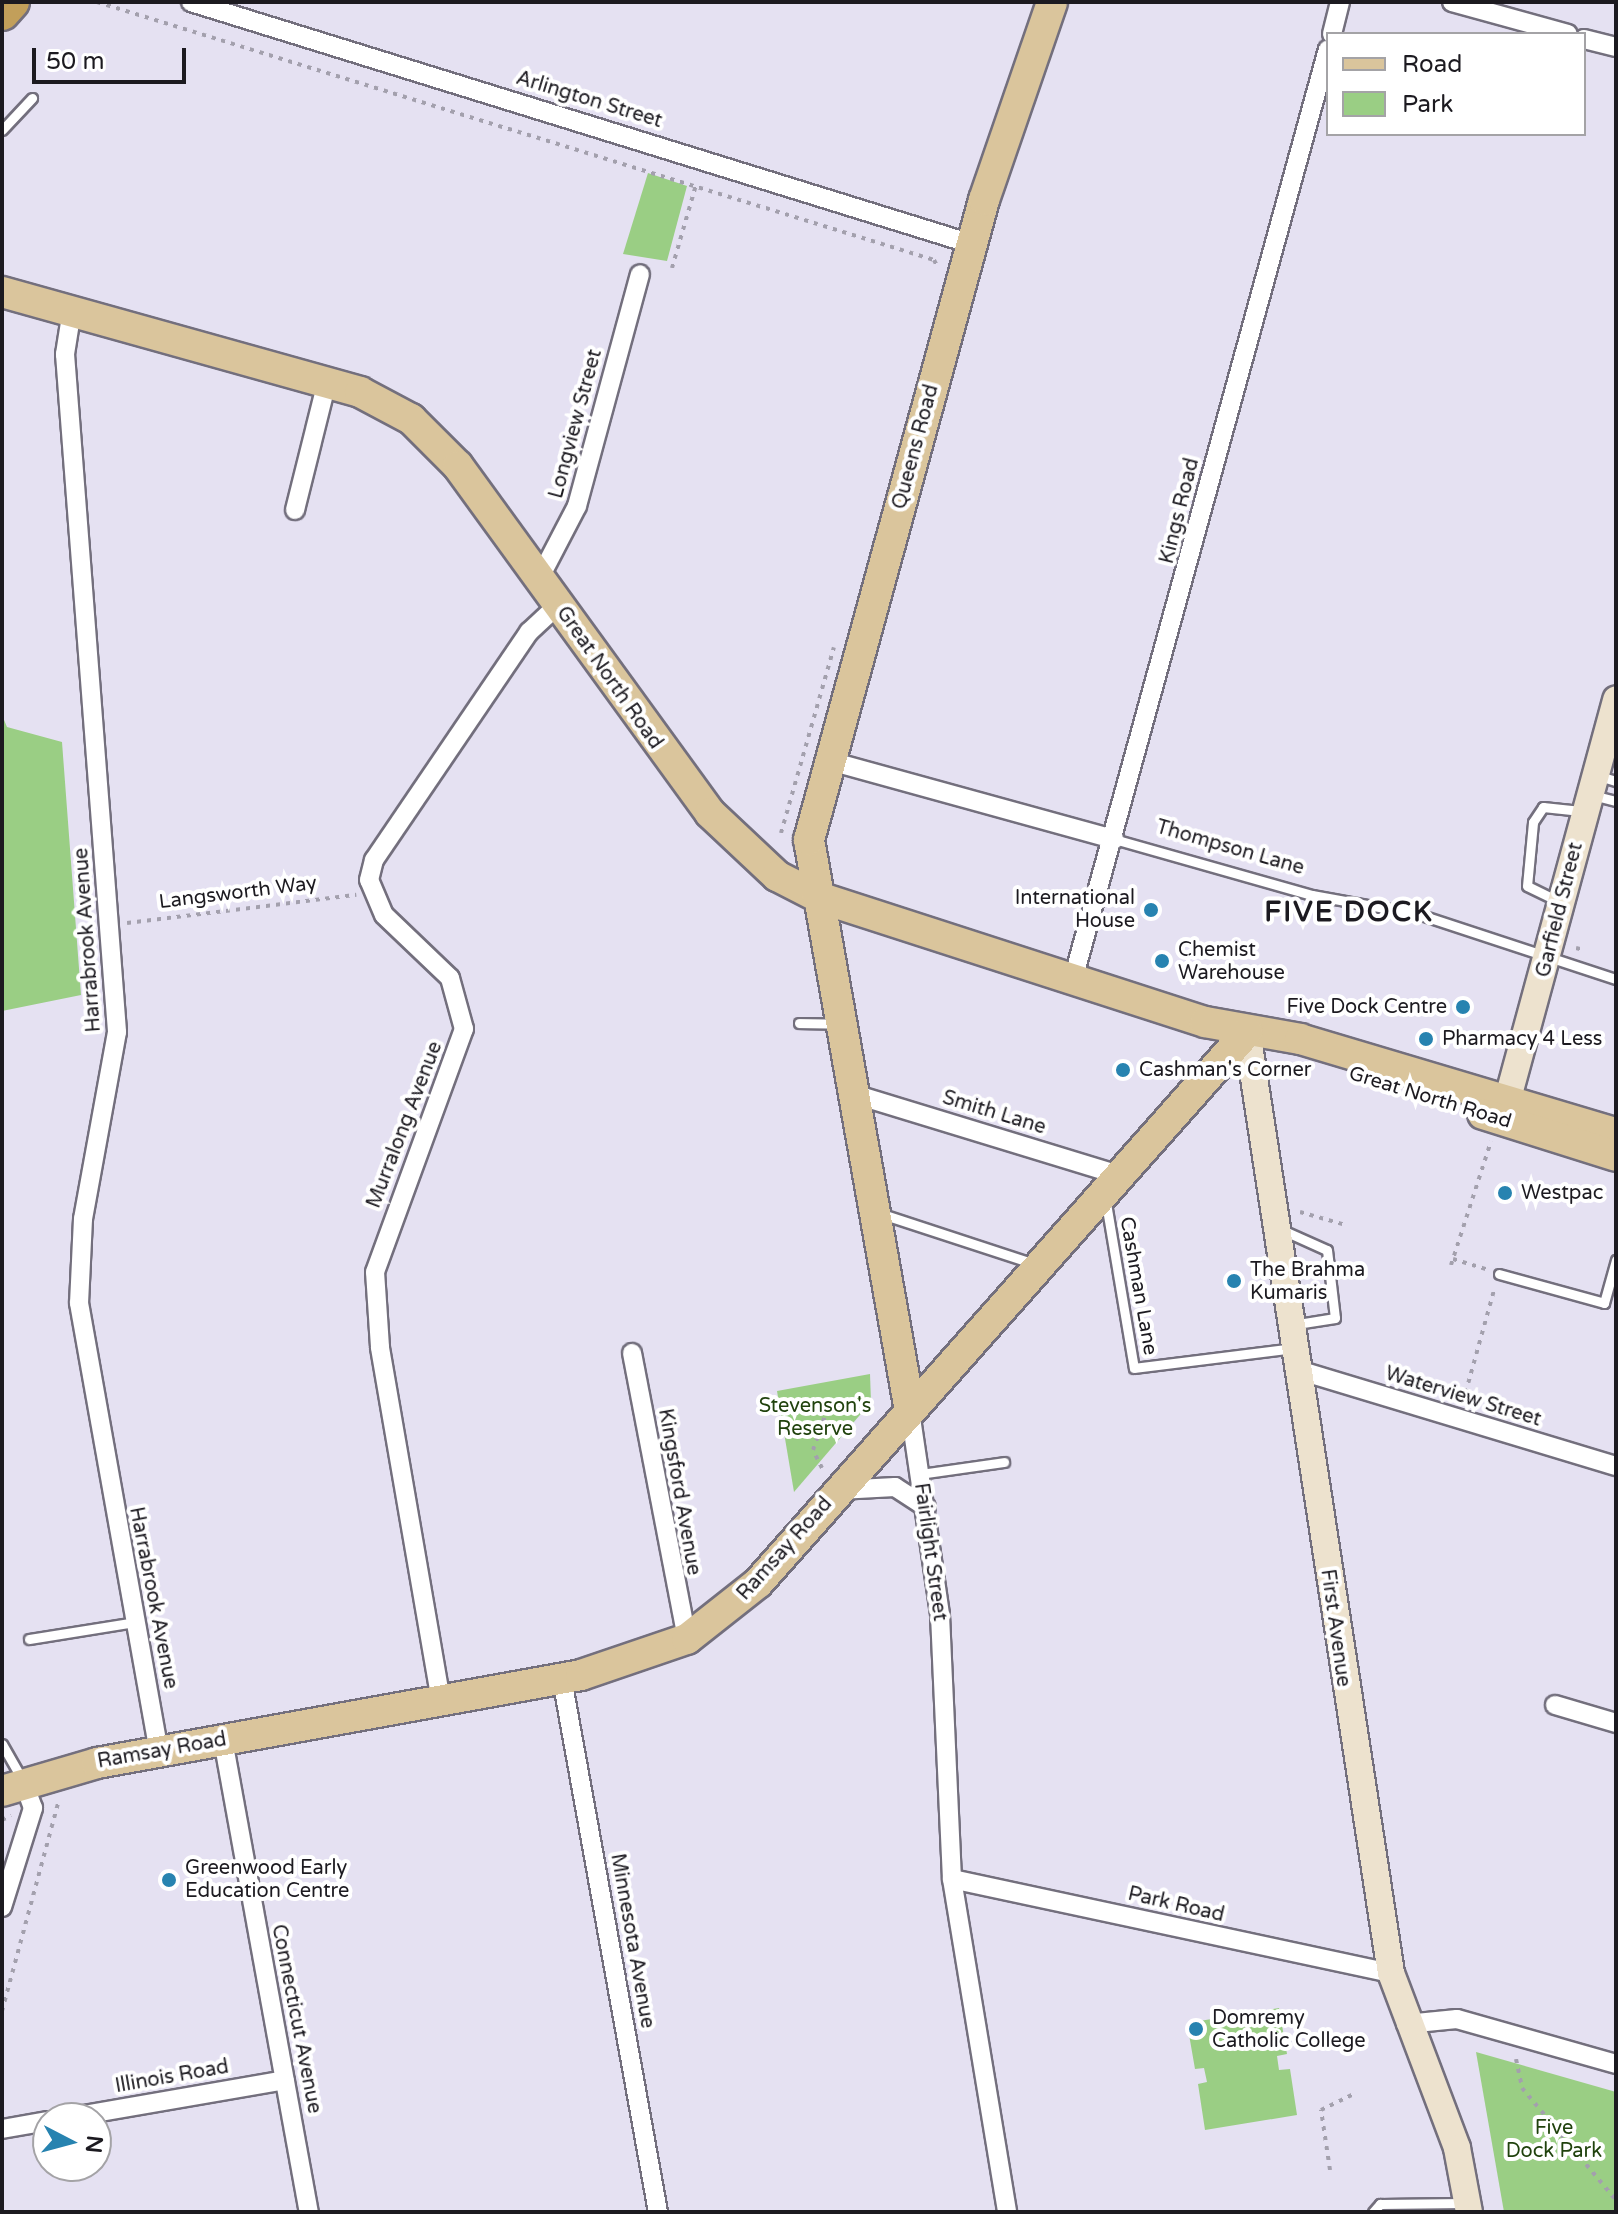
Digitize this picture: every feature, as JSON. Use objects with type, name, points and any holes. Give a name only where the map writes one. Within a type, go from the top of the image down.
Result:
[{"type":"highway","points":[[2,13],[12,2]]},
{"type":"main road","name":"Queens Road","points":[[818,897],[809,840],[972,244],[1052,2]]},
{"type":"main road","name":"Great North Road","points":[[2,292],[327,382],[386,404],[434,438],[710,813],[777,876],[818,897],[1072,983],[1247,1032],[1295,1057],[1616,1156]]},
{"type":"main road","name":"Fairlight Street","points":[[818,897],[846,1023],[910,1411]]},
{"type":"main road","name":"Ramsay Road","points":[[13,1796],[159,1751],[562,1679],[687,1639],[758,1583],[830,1479],[910,1411],[1247,1032]]},
{"type":"main road","name":"Great North Road","points":[[1501,1120],[1616,1133]]},
{"type":"street","name":"Arlington Street","points":[[191,2],[223,7],[972,244]]},
{"type":"street","points":[[1332,32],[1340,2]]},
{"type":"street","points":[[1452,2],[1561,32]]},
{"type":"street","points":[[1586,40],[1616,47]]},
{"type":"street","name":"Kings Road","points":[[1072,983],[1114,839],[1326,56]]},
{"type":"street","name":"Longview Street","points":[[539,579],[577,506],[640,274]]},
{"type":"street","name":"Harrabrook Avenue","points":[[72,310],[64,342],[117,1032],[83,1219],[79,1303],[159,1751]]},
{"type":"street","points":[[295,510],[327,382]]},
{"type":"street","points":[[370,893],[374,860],[529,632],[558,605]]},
{"type":"street","name":"Garfield Street","points":[[1501,1120],[1563,950],[1561,903],[1597,790],[1616,699]]},
{"type":"street","name":"Thompson Lane","points":[[830,761],[1114,839]]},
{"type":"street","name":"Murralong Avenue","points":[[370,893],[450,978],[463,1015],[456,1061],[375,1272],[380,1347],[441,1701]]},
{"type":"street","name":"First Avenue","points":[[1247,1032],[1391,1973],[1406,2024],[1449,2122],[1468,2207]]},
{"type":"street","name":"Smith Lane","points":[[857,1095],[1111,1183]]},
{"type":"street","name":"Waterview Street","points":[[1294,1347],[1402,1401],[1616,1466]]},
{"type":"street","name":"Kingsford Avenue","points":[[632,1353],[687,1639]]},
{"type":"street","name":"Fairlight Street","points":[[910,1411],[940,1615],[952,1879],[1007,2212]]},
{"type":"street","points":[[830,1479],[895,1487],[926,1507]]},
{"type":"street","name":"Minnesota Avenue","points":[[562,1679],[658,2212]]},
{"type":"street","points":[[1555,1705],[1616,1723]]},
{"type":"street","name":"Connecticut Avenue","points":[[223,1740],[309,2212]]},
{"type":"street","points":[[2,1907],[33,1808],[13,1796]]},
{"type":"street","name":"Park Road","points":[[952,1879],[1391,1973]]},
{"type":"street","points":[[1406,2024],[1457,2019],[1616,2064]]},
{"type":"street","name":"Illinois Road","points":[[112,2110],[285,2080]]},
{"type":"street","points":[[2,2129],[32,2124]]},
{"type":"lane","points":[[2,130],[32,98]]},
{"type":"lane","points":[[1561,903],[1527,886],[1533,822],[1543,807],[1597,790],[1616,801]]},
{"type":"lane","name":"Thompson Lane","points":[[1114,839],[1563,950],[1616,979]]},
{"type":"lane","points":[[799,1023],[846,1023]]},
{"type":"lane","name":"Cashman Lane","points":[[1111,1183],[1134,1368],[1294,1347]]},
{"type":"lane","points":[[876,1212],[1038,1265]]},
{"type":"lane","points":[[1277,1227],[1327,1250],[1335,1318],[1294,1347]]},
{"type":"lane","points":[[1499,1274],[1604,1303],[1616,1260]]},
{"type":"lane","points":[[920,1474],[1004,1462]]},
{"type":"lane","points":[[29,1639],[135,1622]]},
{"type":"lane","points":[[2,1744],[13,1796]]},
{"type":"lane","points":[[1373,2212],[1380,2204],[1468,2207]]},
{"type":"path","points":[[97,2],[934,260]]},
{"type":"path","points":[[672,268],[696,185]]},
{"type":"path","name":"Langsworth Way","points":[[110,925],[370,893]]},
{"type":"path","points":[[1563,950],[1584,950]]},
{"type":"path","points":[[1458,1418],[1499,1274],[1452,1262],[1501,1120]]},
{"type":"path","points":[[1300,1212],[1346,1225]]},
{"type":"path","points":[[830,1479],[813,1450],[827,1410],[851,1403],[870,1414]]},
{"type":"path","points":[[2,1820],[13,1796]]},
{"type":"path","points":[[2,2011],[59,1800]]},
{"type":"path","points":[[1516,2059],[1522,2088],[1616,2200]]},
{"type":"path","points":[[1330,2170],[1321,2110],[1356,2093]]},
{"type":"green space","points":[[648,173],[687,186],[667,261],[623,254]]},
{"type":"green space","points":[[2,715],[7,727],[62,742],[81,995],[2,1011]]},
{"type":"green space","name":"Stevenson's Reserve","points":[[870,1374],[871,1402],[794,1492],[777,1391]]},
{"type":"green space","points":[[1279,2008],[1287,2054],[1277,2056],[1279,2070],[1290,2069],[1297,2115],[1205,2130],[1198,2084],[1207,2082],[1204,2068],[1195,2069],[1187,2023]]},
{"type":"green space","name":"Five Dock Park","points":[[1476,2052],[1616,2092],[1616,2212],[1504,2212]]},
{"type":"place","name":"International House","points":[[1151,910]]},
{"type":"place","name":"Chemist Warehouse","points":[[1162,961]]},
{"type":"place","name":"Five Dock Centre","points":[[1463,1007]]},
{"type":"place","name":"Pharmacy 4 Less","points":[[1426,1039]]},
{"type":"place","name":"Cashman's Corner","points":[[1123,1070]]},
{"type":"place","name":"Westpac","points":[[1505,1193]]},
{"type":"place","name":"The Brahma Kumaris","points":[[1234,1281]]},
{"type":"place","name":"Greenwood Early Education Centre","points":[[169,1880]]},
{"type":"place","name":"Domremy Catholic College","points":[[1196,2029]]},
{"type":"district","name":"FIVE DOCK","points":[[1349,912]]}]
